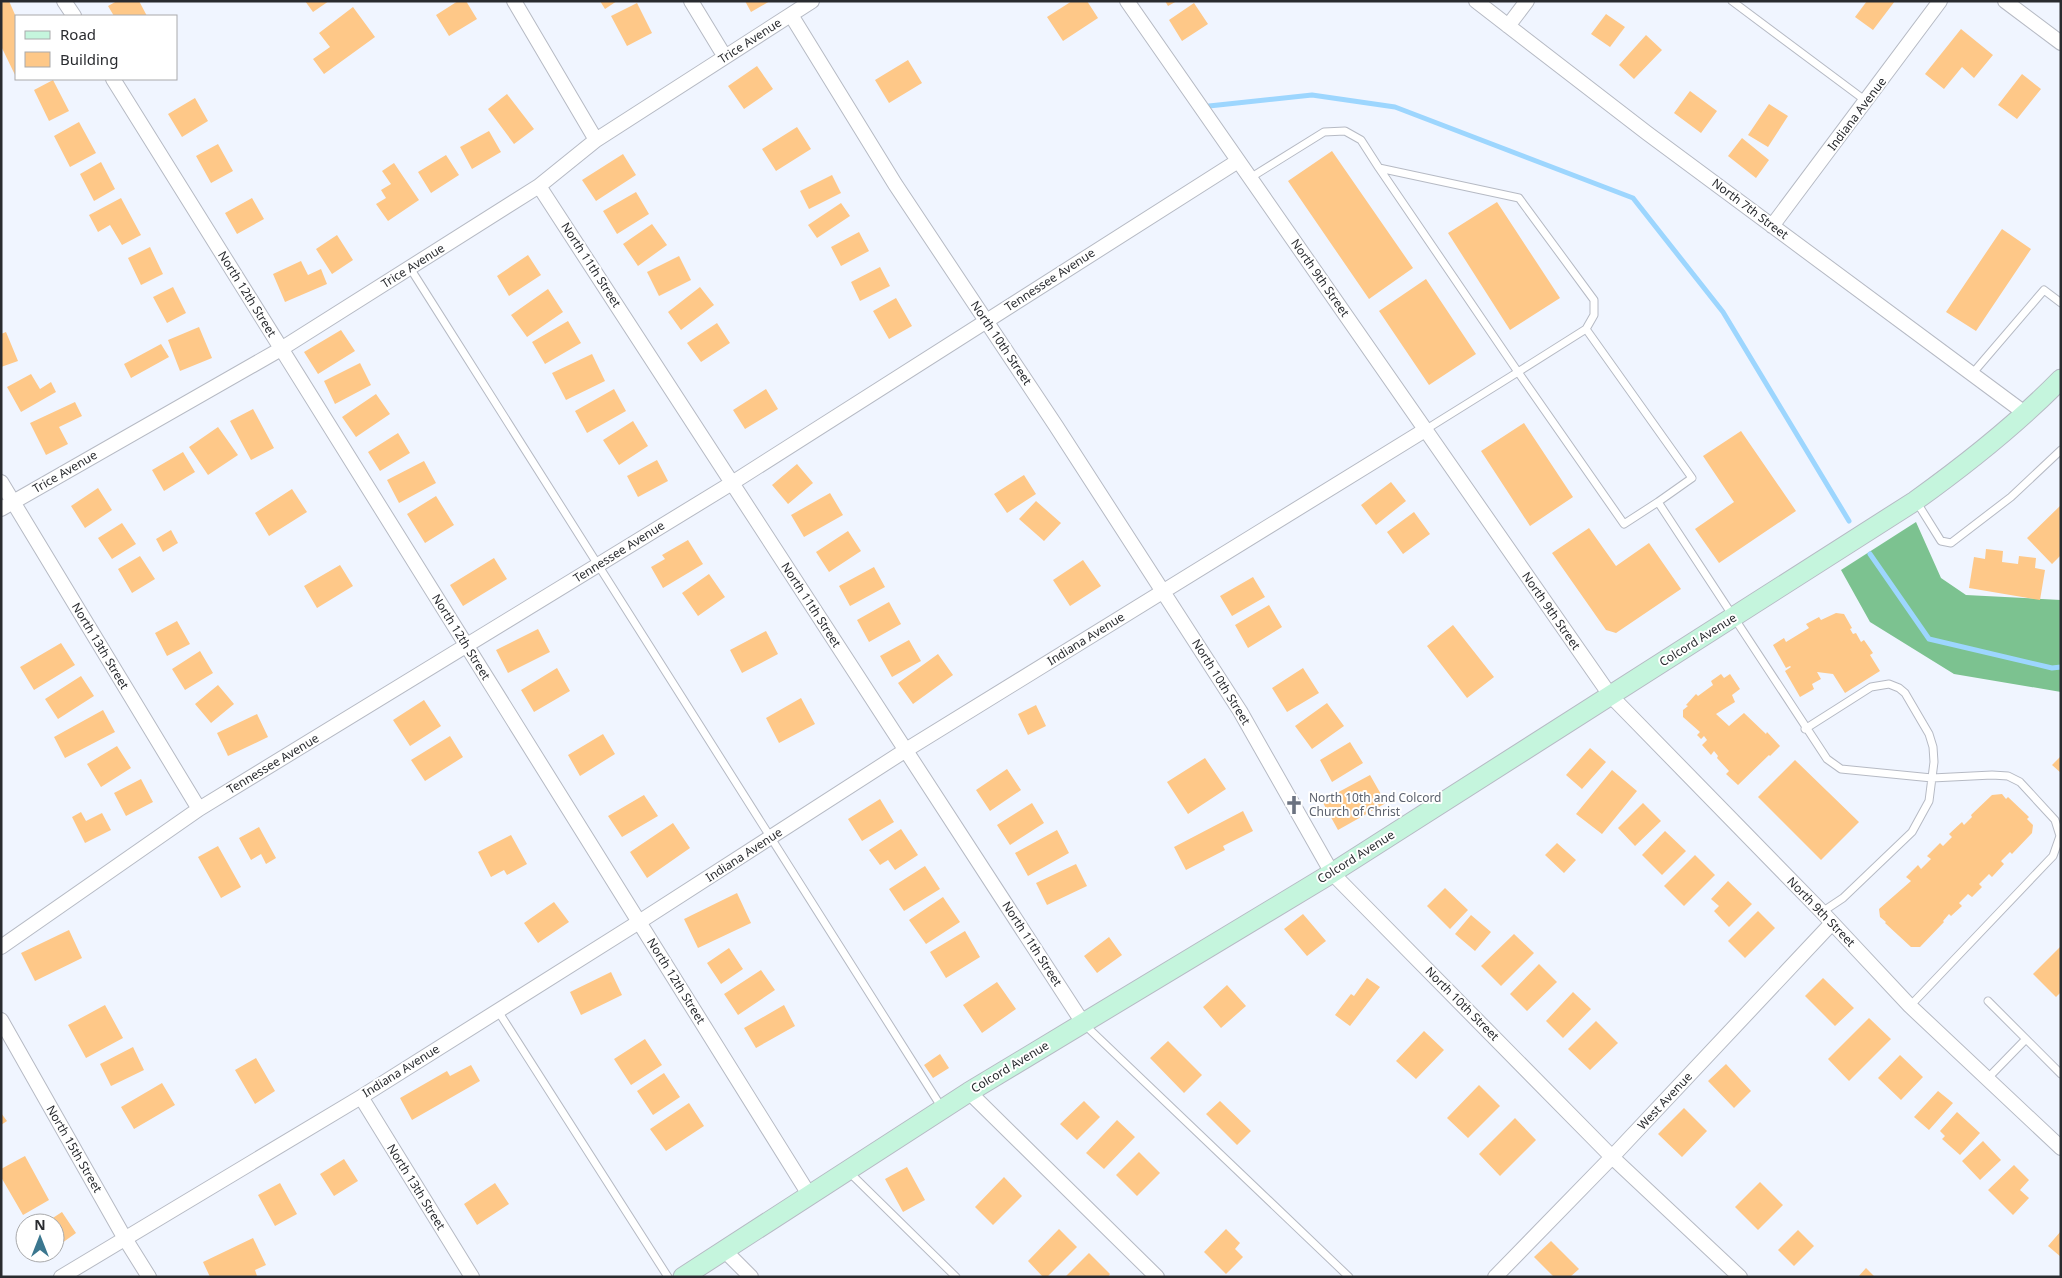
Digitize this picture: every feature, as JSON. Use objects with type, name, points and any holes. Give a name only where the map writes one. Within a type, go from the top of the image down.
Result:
[{"type":"street","points":[[64,1],[73,15]]},
{"type":"street","points":[[514,1],[596,140]]},
{"type":"street","points":[[692,1],[725,57]]},
{"type":"street","name":"Trice Avenue","points":[[7,506],[281,349],[539,186],[596,140],[812,1]]},
{"type":"street","name":"North 9th Street","points":[[1127,1],[1610,695],[1822,912],[1910,1006],[2061,1148]]},
{"type":"street","name":"North 7th Street","points":[[1476,1],[1772,226],[2026,414]]},
{"type":"street","points":[[1508,26],[1526,1]]},
{"type":"street","name":"Indiana Avenue","points":[[1772,226],[1940,1]]},
{"type":"street","points":[[2005,1],[2061,43]]},
{"type":"street","name":"North 10th Street","points":[[791,15],[896,184],[1240,710],[1332,873],[1612,1157],[1740,1277]]},
{"type":"street","name":"North 12th Street","points":[[113,80],[810,1196]]},
{"type":"street","name":"Tennessee Avenue","points":[[1,947],[199,809],[732,483],[1238,160]]},
{"type":"street","name":"North 11th Street","points":[[539,186],[1083,1023]]},
{"type":"street","name":"Colcord Avenue","points":[[682,1277],[969,1092],[1332,873],[1916,501],[1966,465],[2026,414],[2061,379]]},
{"type":"street","name":"Indiana Avenue","points":[[61,1277],[124,1237],[361,1097],[639,922],[906,750],[1425,430]]},
{"type":"street","name":"North 13th Street","points":[[1,482],[7,506],[199,809]]},
{"type":"street","name":"West Avenue","points":[[1495,1277],[1612,1157],[1832,923]]},
{"type":"street","name":"North 15th Street","points":[[1,1020],[124,1237],[149,1277]]},
{"type":"street","points":[[969,1092],[1158,1277]]},
{"type":"street","name":"North 13th Street","points":[[361,1097],[472,1277]]},
{"type":"street","points":[[724,1251],[751,1277]]},
{"type":"lane","points":[[1732,1],[1866,101]]},
{"type":"lane","points":[[1250,178],[1324,132],[1346,131],[1361,140],[1518,372],[1624,524],[1692,478],[1586,328]]},
{"type":"lane","points":[[1379,168],[1519,198],[1594,300],[1594,315],[1586,328],[1425,430]]},
{"type":"lane","points":[[410,268],[597,566],[772,837],[943,1109]]},
{"type":"lane","points":[[1972,374],[2044,290],[2061,303]]},
{"type":"lane","points":[[1916,501],[1941,541],[1951,543],[2010,497],[2061,450]]},
{"type":"lane","points":[[1658,502],[1827,760],[1841,769],[1932,778],[2008,776],[2020,782],[2055,820],[2060,836],[2053,856],[1910,1006]]},
{"type":"lane","points":[[1805,729],[1871,687],[1889,684],[1905,693],[1929,734],[1933,747],[1929,801],[1912,832],[1843,898],[1822,912]]},
{"type":"lane","points":[[1988,1001],[2061,1074]]},
{"type":"lane","points":[[498,1011],[668,1277]]},
{"type":"lane","points":[[1083,1023],[1348,1277]]},
{"type":"lane","points":[[1987,1080],[2026,1039]]},
{"type":"lane","points":[[848,1171],[956,1277]]},
{"type":"green space","points":[[1916,522],[1941,578],[1966,595],[2061,600],[2061,692],[1954,674],[1870,622],[1841,570]]},
{"type":"building","points":[[9,1],[15,15],[15,75],[1,46],[1,3]]},
{"type":"building","points":[[117,1],[139,1],[146,15],[113,15],[108,6]]},
{"type":"building","points":[[305,1],[329,1],[313,12]]},
{"type":"building","points":[[458,1],[466,1],[477,19],[449,36],[436,15]]},
{"type":"building","points":[[600,1],[617,1],[605,9]]},
{"type":"building","points":[[745,1],[770,1],[751,12]]},
{"type":"building","points":[[1072,1],[1087,1],[1098,18],[1063,41],[1047,17]]},
{"type":"building","points":[[1165,1],[1177,1],[1168,6]]},
{"type":"building","points":[[1867,1],[1895,1],[1873,30],[1855,17]]},
{"type":"building","points":[[637,3],[652,33],[627,46],[611,16]]},
{"type":"building","points":[[1194,3],[1208,24],[1182,41],[1169,20]]},
{"type":"building","points":[[353,7],[375,37],[324,74],[313,59],[330,47],[319,33]]},
{"type":"building","points":[[1606,14],[1625,27],[1610,47],[1591,34]]},
{"type":"building","points":[[1961,29],[1993,55],[1974,78],[1962,67],[1944,89],[1925,74]]},
{"type":"building","points":[[1646,35],[1662,50],[1634,79],[1619,65]]},
{"type":"building","points":[[908,60],[922,83],[889,103],[875,80]]},
{"type":"building","points":[[757,66],[773,89],[744,109],[728,86]]},
{"type":"building","points":[[2022,74],[2041,89],[2017,119],[1998,105]]},
{"type":"building","points":[[53,80],[69,111],[49,121],[34,90]]},
{"type":"building","points":[[1690,91],[1717,111],[1701,133],[1674,113]]},
{"type":"building","points":[[507,94],[534,129],[514,144],[488,109]]},
{"type":"building","points":[[195,98],[208,121],[182,137],[168,114]]},
{"type":"building","points":[[1769,104],[1788,116],[1768,147],[1748,135]]},
{"type":"building","points":[[79,122],[96,153],[70,167],[54,136]]},
{"type":"building","points":[[797,127],[811,149],[776,171],[762,149]]},
{"type":"building","points":[[489,131],[501,152],[472,169],[460,147]]},
{"type":"building","points":[[1742,138],[1769,160],[1756,178],[1728,156]]},
{"type":"building","points":[[218,144],[233,171],[211,183],[196,156]]},
{"type":"building","points":[[1332,151],[1413,268],[1369,299],[1288,181]]},
{"type":"building","points":[[623,154],[636,175],[596,201],[582,180]]},
{"type":"building","points":[[446,155],[459,175],[431,193],[418,172]]},
{"type":"building","points":[[101,162],[115,189],[94,201],[80,174]]},
{"type":"building","points":[[394,163],[419,200],[388,221],[376,204],[386,198],[381,190],[391,184],[382,171]]},
{"type":"building","points":[[832,175],[841,193],[809,209],[800,191]]},
{"type":"building","points":[[636,192],[649,214],[617,234],[603,211]]},
{"type":"building","points":[[121,198],[141,235],[122,245],[110,225],[98,232],[89,215]]},
{"type":"building","points":[[252,198],[264,219],[237,234],[225,213]]},
{"type":"building","points":[[1497,202],[1560,298],[1510,330],[1448,233]]},
{"type":"building","points":[[841,203],[850,216],[817,238],[808,225]]},
{"type":"building","points":[[652,224],[667,245],[638,266],[623,244]]},
{"type":"building","points":[[2002,229],[2031,249],[1976,331],[1946,312]]},
{"type":"building","points":[[859,232],[869,251],[841,266],[831,247]]},
{"type":"building","points":[[337,235],[353,260],[332,274],[316,249]]},
{"type":"building","points":[[150,247],[163,274],[141,285],[128,258]]},
{"type":"building","points":[[528,255],[541,275],[509,296],[497,276]]},
{"type":"building","points":[[679,256],[691,280],[659,296],[647,272]]},
{"type":"building","points":[[301,261],[308,275],[321,269],[327,284],[285,302],[273,274]]},
{"type":"building","points":[[880,267],[890,286],[860,301],[851,282]]},
{"type":"building","points":[[1426,279],[1476,354],[1429,385],[1379,311]]},
{"type":"building","points":[[173,287],[186,313],[167,323],[153,297]]},
{"type":"building","points":[[700,287],[714,305],[681,330],[668,312]]},
{"type":"building","points":[[548,289],[563,312],[527,337],[511,315]]},
{"type":"building","points":[[896,298],[912,326],[889,339],[873,311]]},
{"type":"building","points":[[568,321],[581,343],[545,364],[532,342]]},
{"type":"building","points":[[717,323],[730,343],[701,362],[687,343]]},
{"type":"building","points":[[199,327],[212,358],[180,371],[168,340]]},
{"type":"building","points":[[341,330],[355,351],[318,374],[304,352]]},
{"type":"building","points":[[6,332],[18,361],[1,367],[1,334]]},
{"type":"building","points":[[161,344],[169,357],[131,378],[124,364]]},
{"type":"building","points":[[592,354],[605,381],[566,400],[552,373]]},
{"type":"building","points":[[360,363],[371,385],[335,404],[324,381]]},
{"type":"building","points":[[31,374],[40,389],[51,382],[56,392],[21,412],[7,387]]},
{"type":"building","points":[[614,389],[626,411],[587,433],[575,411]]},
{"type":"building","points":[[766,389],[778,409],[745,429],[733,410]]},
{"type":"building","points":[[376,394],[390,414],[356,437],[342,417]]},
{"type":"building","points":[[75,402],[82,416],[59,427],[68,444],[46,455],[30,423]]},
{"type":"building","points":[[253,409],[274,448],[251,460],[230,421]]},
{"type":"building","points":[[633,421],[648,446],[619,465],[603,440]]},
{"type":"building","points":[[1524,423],[1573,497],[1530,526],[1481,451]]},
{"type":"building","points":[[218,427],[238,455],[208,475],[189,447]]},
{"type":"building","points":[[1741,431],[1796,511],[1719,563],[1695,529],[1734,502],[1703,456]]},
{"type":"building","points":[[398,433],[410,453],[380,471],[368,452]]},
{"type":"building","points":[[183,452],[195,472],[164,491],[152,470]]},
{"type":"building","points":[[657,460],[668,481],[638,497],[627,476]]},
{"type":"building","points":[[424,461],[436,483],[399,503],[387,480]]},
{"type":"building","points":[[797,464],[813,483],[788,504],[772,485]]},
{"type":"building","points":[[1024,475],[1036,494],[1007,513],[994,494]]},
{"type":"building","points":[[1391,482],[1406,501],[1376,525],[1361,505]]},
{"type":"building","points":[[98,488],[112,510],[85,528],[71,506]]},
{"type":"building","points":[[292,489],[307,512],[269,536],[255,513]]},
{"type":"building","points":[[830,493],[843,515],[804,537],[791,515]]},
{"type":"building","points":[[436,496],[454,525],[425,543],[407,514]]},
{"type":"building","points":[[1036,501],[1061,523],[1044,541],[1019,519]]},
{"type":"building","points":[[2061,505],[2061,555],[2052,564],[2027,538]]},
{"type":"building","points":[[1414,512],[1430,534],[1403,554],[1387,532]]},
{"type":"building","points":[[122,523],[136,544],[112,559],[98,538]]},
{"type":"building","points":[[1589,528],[1616,566],[1649,543],[1681,589],[1616,633],[1606,630],[1552,553]]},
{"type":"building","points":[[171,530],[178,543],[163,552],[156,539]]},
{"type":"building","points":[[848,531],[861,551],[829,572],[816,552]]},
{"type":"building","points":[[688,540],[703,564],[663,588],[651,567],[665,559],[662,555]]},
{"type":"building","points":[[1986,549],[2003,551],[2002,562],[2018,564],[2019,556],[2036,558],[2035,568],[2045,570],[2040,600],[1969,588],[1974,557],[1985,559]]},
{"type":"building","points":[[140,556],[155,579],[132,593],[118,569]]},
{"type":"building","points":[[494,558],[507,579],[463,606],[450,585]]},
{"type":"building","points":[[1083,560],[1101,586],[1070,606],[1053,580]]},
{"type":"building","points":[[340,565],[353,586],[317,608],[304,586]]},
{"type":"building","points":[[874,567],[885,587],[850,606],[839,586]]},
{"type":"building","points":[[709,574],[725,597],[698,616],[682,593]]},
{"type":"building","points":[[1253,577],[1265,597],[1232,616],[1220,596]]},
{"type":"building","points":[[889,602],[901,624],[869,642],[857,620]]},
{"type":"building","points":[[1269,605],[1282,627],[1248,648],[1235,625]]},
{"type":"building","points":[[1836,613],[1844,614],[1852,628],[1850,629],[1853,634],[1856,633],[1861,642],[1864,640],[1873,653],[1870,655],[1880,671],[1845,693],[1833,674],[1817,672],[1821,679],[1812,684],[1814,689],[1800,697],[1785,671],[1791,667],[1786,668],[1773,645],[1784,638],[1786,642],[1809,628],[1806,624],[1819,617],[1821,620]]},
{"type":"building","points":[[177,621],[190,644],[167,656],[155,633]]},
{"type":"building","points":[[1453,625],[1494,677],[1467,698],[1427,646]]},
{"type":"building","points":[[538,629],[550,652],[508,673],[496,650]]},
{"type":"building","points":[[766,631],[778,654],[742,673],[730,650]]},
{"type":"building","points":[[909,640],[921,661],[892,677],[880,656]]},
{"type":"building","points":[[61,643],[75,665],[34,690],[20,667]]},
{"type":"building","points":[[200,651],[213,673],[185,690],[172,669]]},
{"type":"building","points":[[938,654],[953,675],[913,704],[898,683]]},
{"type":"building","points":[[557,668],[570,691],[534,712],[521,690]]},
{"type":"building","points":[[1303,668],[1319,693],[1287,712],[1272,688]]},
{"type":"building","points":[[1721,674],[1724,678],[1730,674],[1740,689],[1732,695],[1735,702],[1716,714],[1729,726],[1744,713],[1766,734],[1767,732],[1780,746],[1738,785],[1726,774],[1729,771],[1717,758],[1718,756],[1714,751],[1711,755],[1702,745],[1707,740],[1704,736],[1701,739],[1697,735],[1700,732],[1683,717],[1683,710],[1688,706],[1686,705],[1696,694],[1698,696],[1713,685],[1711,681]]},
{"type":"building","points":[[81,676],[94,696],[58,719],[45,699]]},
{"type":"building","points":[[218,685],[234,704],[211,723],[195,704]]},
{"type":"building","points":[[801,698],[815,724],[779,743],[766,718]]},
{"type":"building","points":[[424,700],[441,726],[410,746],[393,720]]},
{"type":"building","points":[[1327,703],[1344,726],[1312,749],[1295,726]]},
{"type":"building","points":[[1036,705],[1046,726],[1028,735],[1018,714]]},
{"type":"building","points":[[103,710],[115,732],[65,758],[54,737]]},
{"type":"building","points":[[257,714],[268,737],[228,756],[217,733]]},
{"type":"building","points":[[603,734],[615,754],[580,776],[568,755]]},
{"type":"building","points":[[450,736],[463,757],[425,781],[411,760]]},
{"type":"building","points":[[1350,742],[1363,763],[1332,782],[1320,760]]},
{"type":"building","points":[[117,746],[131,768],[101,787],[87,764]]},
{"type":"building","points":[[1590,748],[1606,762],[1582,789],[1566,775]]},
{"type":"building","points":[[2061,756],[2061,773],[2052,765]]},
{"type":"building","points":[[1205,758],[1226,789],[1188,814],[1167,782]]},
{"type":"building","points":[[1795,760],[1859,822],[1821,860],[1758,797]]},
{"type":"building","points":[[1007,769],[1021,790],[990,811],[976,790]]},
{"type":"building","points":[[1612,770],[1637,791],[1602,834],[1576,814]]},
{"type":"building","points":[[1370,775],[1386,803],[1338,830],[1322,801]]},
{"type":"building","points":[[141,779],[153,802],[126,816],[114,793]]},
{"type":"building","points":[[2002,794],[2006,799],[2008,797],[2029,817],[2027,819],[2033,825],[2032,833],[2012,854],[2010,852],[2001,861],[2004,864],[1992,877],[1989,874],[1979,884],[1982,887],[1972,897],[1968,894],[1959,903],[1962,906],[1951,916],[1949,914],[1944,922],[1920,947],[1911,947],[1885,923],[1880,917],[1879,909],[1911,881],[1906,877],[1918,865],[1921,869],[1931,859],[1927,856],[1940,843],[1943,846],[1952,837],[1949,834],[1962,822],[1964,825],[1972,817],[1971,815],[1992,795]]},
{"type":"building","points":[[644,795],[658,816],[622,837],[608,816]]},
{"type":"building","points":[[880,799],[894,822],[862,841],[848,819]]},
{"type":"building","points":[[1032,803],[1044,823],[1010,845],[997,825]]},
{"type":"building","points":[[1643,803],[1661,821],[1635,846],[1618,828]]},
{"type":"building","points":[[1243,811],[1253,831],[1223,846],[1225,850],[1186,870],[1174,847]]},
{"type":"building","points":[[81,812],[86,821],[102,813],[111,830],[85,843],[72,817]]},
{"type":"building","points":[[673,823],[690,848],[647,878],[630,852]]},
{"type":"building","points":[[259,827],[276,858],[266,864],[261,854],[251,860],[239,838]]},
{"type":"building","points":[[901,829],[918,855],[895,870],[888,860],[880,865],[869,850]]},
{"type":"building","points":[[1057,830],[1069,853],[1028,876],[1015,853]]},
{"type":"building","points":[[1665,831],[1686,851],[1662,875],[1642,855]]},
{"type":"building","points":[[511,835],[527,864],[507,875],[504,870],[491,877],[478,852]]},
{"type":"building","points":[[1557,843],[1576,860],[1564,873],[1545,855]]},
{"type":"building","points":[[218,846],[241,887],[221,898],[198,857]]},
{"type":"building","points":[[1695,855],[1715,875],[1684,906],[1664,886]]},
{"type":"building","points":[[1076,864],[1087,886],[1047,905],[1036,883]]},
{"type":"building","points":[[925,866],[940,889],[904,911],[889,889]]},
{"type":"building","points":[[1728,881],[1752,904],[1729,927],[1714,911],[1719,906],[1711,899]]},
{"type":"building","points":[[1445,888],[1468,910],[1450,929],[1427,906]]},
{"type":"building","points":[[737,893],[751,923],[698,948],[684,919]]},
{"type":"building","points":[[943,897],[960,922],[926,944],[909,920]]},
{"type":"building","points":[[554,902],[569,922],[538,943],[524,923]]},
{"type":"building","points":[[1758,911],[1775,928],[1745,958],[1728,941]]},
{"type":"building","points":[[1303,914],[1326,941],[1307,956],[1284,929]]},
{"type":"building","points":[[1471,915],[1491,932],[1475,951],[1455,934]]},
{"type":"building","points":[[69,930],[82,958],[35,981],[21,953]]},
{"type":"building","points":[[965,931],[980,957],[946,978],[930,952]]},
{"type":"building","points":[[1514,934],[1534,953],[1501,986],[1481,966]]},
{"type":"building","points":[[1109,937],[1122,955],[1097,973],[1084,956]]},
{"type":"building","points":[[2061,946],[2061,992],[2056,997],[2033,974]]},
{"type":"building","points":[[729,948],[743,969],[721,984],[707,963]]},
{"type":"building","points":[[1539,964],[1557,982],[1527,1011],[1510,994]]},
{"type":"building","points":[[761,970],[775,990],[738,1015],[724,994]]},
{"type":"building","points":[[611,972],[622,995],[581,1015],[570,992]]},
{"type":"building","points":[[1367,978],[1380,987],[1350,1026],[1335,1015],[1351,994],[1354,996]]},
{"type":"building","points":[[1823,978],[1854,1008],[1835,1026],[1805,996]]},
{"type":"building","points":[[997,982],[1016,1009],[982,1033],[963,1005]]},
{"type":"building","points":[[1227,985],[1246,1006],[1221,1028],[1203,1007]]},
{"type":"building","points":[[1573,992],[1591,1009],[1563,1038],[1546,1021]]},
{"type":"building","points":[[105,1005],[123,1038],[86,1058],[68,1025]]},
{"type":"building","points":[[784,1005],[795,1026],[756,1048],[744,1028]]},
{"type":"building","points":[[1869,1018],[1891,1039],[1849,1081],[1828,1059]]},
{"type":"building","points":[[1596,1021],[1618,1043],[1590,1070],[1568,1049]]},
{"type":"building","points":[[1424,1031],[1444,1050],[1416,1079],[1396,1061]]},
{"type":"building","points":[[645,1039],[662,1065],[631,1085],[614,1059]]},
{"type":"building","points":[[1168,1041],[1202,1075],[1184,1093],[1150,1058]]},
{"type":"building","points":[[133,1047],[144,1070],[111,1086],[100,1064]]},
{"type":"building","points":[[940,1054],[949,1068],[933,1078],[924,1065]]},
{"type":"building","points":[[1900,1055],[1923,1077],[1901,1100],[1878,1078]]},
{"type":"building","points":[[256,1058],[275,1091],[255,1104],[235,1070]]},
{"type":"building","points":[[1726,1064],[1751,1091],[1734,1108],[1708,1081]]},
{"type":"building","points":[[471,1065],[480,1081],[412,1120],[400,1098],[447,1071],[450,1076]]},
{"type":"building","points":[[664,1073],[680,1097],[653,1115],[637,1091]]},
{"type":"building","points":[[162,1083],[175,1105],[134,1129],[121,1107]]},
{"type":"building","points":[[1479,1085],[1500,1106],[1468,1138],[1447,1118]]},
{"type":"building","points":[[1938,1091],[1953,1103],[1929,1130],[1914,1117]]},
{"type":"building","points":[[1084,1101],[1100,1117],[1077,1140],[1060,1124]]},
{"type":"building","points":[[1220,1101],[1251,1131],[1237,1145],[1206,1114]]},
{"type":"building","points":[[689,1103],[704,1126],[666,1151],[650,1129]]},
{"type":"building","points":[[1684,1108],[1707,1131],[1682,1157],[1658,1134]]},
{"type":"building","points":[[1957,1112],[1980,1133],[1960,1155],[1942,1139],[1945,1136],[1940,1131]]},
{"type":"building","points":[[1,1113],[7,1121],[1,1125]]},
{"type":"building","points":[[1515,1118],[1536,1140],[1500,1176],[1479,1154]]},
{"type":"building","points":[[1117,1120],[1135,1137],[1104,1169],[1086,1153]]},
{"type":"building","points":[[1983,1141],[2001,1160],[1980,1180],[1962,1161]]},
{"type":"building","points":[[1139,1152],[1160,1173],[1137,1196],[1116,1175]]},
{"type":"building","points":[[25,1156],[49,1200],[26,1213],[22,1213],[1,1177],[1,1169]]},
{"type":"building","points":[[344,1159],[358,1181],[334,1196],[320,1174]]},
{"type":"building","points":[[2014,1165],[2029,1180],[2020,1190],[2029,1198],[2013,1215],[1988,1190]]},
{"type":"building","points":[[907,1167],[925,1200],[903,1212],[885,1179]]},
{"type":"building","points":[[1004,1177],[1022,1196],[993,1225],[975,1207]]},
{"type":"building","points":[[1760,1182],[1783,1205],[1758,1230],[1735,1207]]},
{"type":"building","points":[[280,1183],[297,1214],[275,1226],[258,1195]]},
{"type":"building","points":[[495,1183],[509,1204],[477,1225],[464,1204]]},
{"type":"building","points":[[65,1216],[76,1233],[65,1241]]},
{"type":"building","points":[[1059,1229],[1077,1247],[1047,1277],[1043,1277],[1028,1261]]},
{"type":"building","points":[[1226,1229],[1240,1243],[1235,1249],[1243,1257],[1226,1274],[1204,1252]]},
{"type":"building","points":[[1798,1230],[1814,1246],[1794,1266],[1778,1250]]},
{"type":"building","points":[[2061,1231],[2061,1257],[2048,1246]]},
{"type":"building","points":[[253,1238],[266,1265],[255,1270],[257,1276],[210,1277],[203,1262]]},
{"type":"building","points":[[1551,1241],[1579,1269],[1570,1277],[1554,1277],[1534,1257]]},
{"type":"building","points":[[1089,1253],[1110,1274],[1108,1277],[1065,1277]]},
{"type":"building","points":[[1866,1268],[1875,1277],[1858,1277]]},
{"type":"waterway","points":[[1209,106],[1312,95],[1395,107],[1633,198],[1723,312],[1849,521]]},
{"type":"waterway","points":[[1870,554],[1929,639],[2052,668],[2061,667]]},
{"type":"place","name":"North 10th and Colcord Church of Christ","points":[[1294,805]]}]
